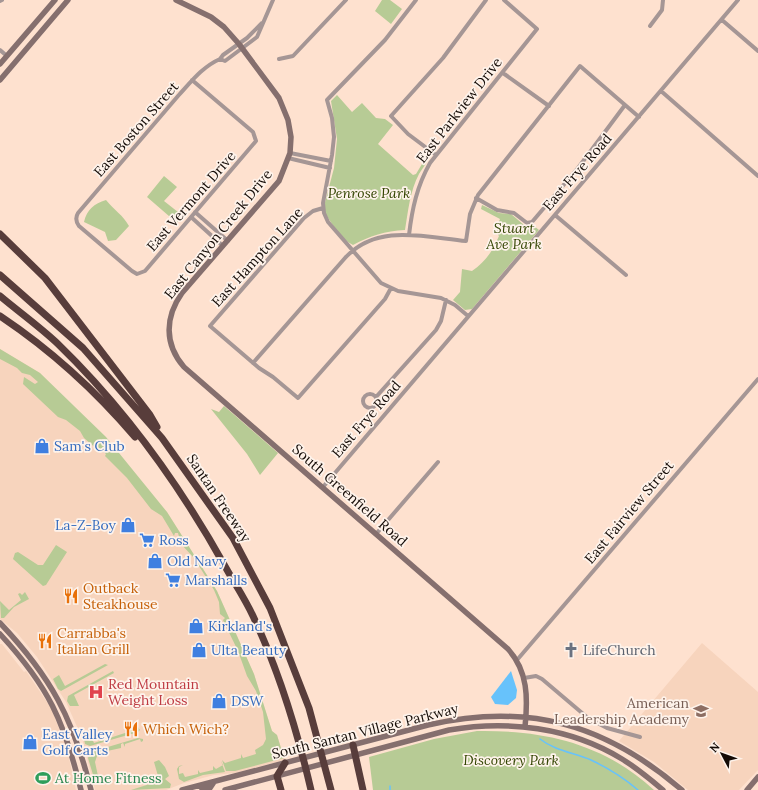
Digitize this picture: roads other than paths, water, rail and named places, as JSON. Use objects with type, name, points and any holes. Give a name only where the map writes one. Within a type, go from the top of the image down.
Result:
[{"type":"highway","points":[[0,234],[45,278],[150,415],[162,438]]},
{"type":"highway","name":"Santan Freeway","points":[[0,275],[83,348],[162,438],[233,538],[270,608],[309,708],[331,790]]},
{"type":"highway","name":"Santan Freeway","points":[[0,296],[63,349],[103,391],[161,464],[200,523],[252,615],[279,678],[300,745],[311,790]]},
{"type":"highway","points":[[0,316],[67,367],[101,400],[161,464]]},
{"type":"highway","points":[[352,745],[363,790]]},
{"type":"highway","points":[[281,790],[277,776],[285,763]]},
{"type":"street","points":[[0,64],[55,0]]},
{"type":"street","points":[[0,80],[68,0]]},
{"type":"street","points":[[176,0],[211,17],[224,27],[241,47],[283,105],[290,127],[289,156]]},
{"type":"street","name":"East Boston Street","points":[[137,274],[132,272],[79,226],[76,220],[78,213],[204,68],[220,59],[225,60],[241,47],[257,37],[273,0]]},
{"type":"street","points":[[279,59],[294,56],[346,0]]},
{"type":"street","points":[[416,0],[385,40],[327,100],[333,127],[331,161],[323,208],[328,222],[375,278],[391,288],[401,291],[432,295],[446,300],[468,316]]},
{"type":"street","points":[[436,155],[408,134],[391,116],[425,79],[486,0]]},
{"type":"street","name":"East Parkview Drive","points":[[409,235],[412,208],[417,190],[425,172],[436,155],[537,29],[504,0]]},
{"type":"street","points":[[650,26],[662,10],[663,0]]},
{"type":"street","name":"East Frye Road","points":[[323,487],[738,0]]},
{"type":"street","points":[[722,20],[758,51]]},
{"type":"street","points":[[0,50],[7,56]]},
{"type":"street","points":[[391,288],[385,299],[298,398],[254,363],[352,250],[361,244],[376,237],[393,234],[466,241],[470,214],[476,198],[580,66],[639,117]]},
{"type":"street","points":[[503,73],[549,106]]},
{"type":"street","name":"East Vermont Drive","points":[[137,274],[145,270],[254,145],[256,137],[253,132],[192,80]]},
{"type":"street","points":[[661,91],[758,176]]},
{"type":"street","points":[[476,198],[497,210],[513,212],[526,222],[530,223],[578,168],[625,105]]},
{"type":"street","points":[[289,156],[331,161]]},
{"type":"street","points":[[289,156],[330,168]]},
{"type":"street","name":"East Canyon Creek Drive","points":[[168,325],[177,300],[279,181],[289,156]]},
{"type":"street","name":"East Hampton Lane","points":[[254,363],[210,326],[304,218],[313,211],[323,208]]},
{"type":"street","points":[[195,212],[226,243]]},
{"type":"street","points":[[555,215],[626,275]]},
{"type":"street","points":[[191,217],[226,243]]},
{"type":"street","points":[[376,397],[436,330],[441,321],[446,300]]},
{"type":"street","name":"South Greenfield Road","points":[[168,325],[173,350],[184,367],[496,638],[517,660],[524,678],[526,717],[525,727]]},
{"type":"street","name":"East Fairview Street","points":[[517,660],[758,379]]},
{"type":"street","points":[[376,534],[438,462]]},
{"type":"street","points":[[0,623],[30,657],[53,689],[77,739],[91,790]]},
{"type":"street","points":[[0,636],[30,668],[56,711],[72,754],[81,790]]},
{"type":"street","points":[[524,678],[536,676],[542,679],[588,718],[607,728],[640,737]]},
{"type":"street","name":"South Santan Village Parkway","points":[[182,790],[455,719],[491,716],[526,717],[568,725],[608,740],[649,763],[682,790]]},
{"type":"street","name":"South Santan Village Parkway","points":[[225,790],[460,728],[489,726],[525,727],[569,736],[608,751],[631,764],[663,790]]},
{"type":"street","points":[[747,790],[758,777]]},
{"type":"street","points":[[202,790],[210,788],[214,782]]},
{"type":"water","points":[[511,671],[517,690],[516,698],[508,705],[495,704],[491,697]]},
{"type":"waterway","points":[[540,739],[552,746],[597,763],[621,777],[638,790]]},
{"type":"place","name":"Sam's Club","points":[[42,446]]},
{"type":"place","name":"La-Z-Boy","points":[[128,525]]},
{"type":"place","name":"Ross","points":[[147,540]]},
{"type":"place","name":"Old Navy","points":[[155,561]]},
{"type":"place","name":"Marshalls","points":[[173,580]]},
{"type":"place","name":"Outback Steakhouse","points":[[71,596]]},
{"type":"place","name":"Kirkland's","points":[[196,626]]},
{"type":"place","name":"Carrabba's Italian Grill","points":[[45,641]]},
{"type":"place","name":"Ulta Beauty","points":[[199,650]]},
{"type":"place","name":"LifeChurch","points":[[571,650]]},
{"type":"place","name":"Red Mountain Weight Loss","points":[[96,692]]},
{"type":"place","name":"DSW","points":[[219,701]]},
{"type":"place","name":"American Leadership Academy","points":[[701,711]]},
{"type":"place","name":"Which Wich?","points":[[131,729]]},
{"type":"place","name":"East Valley Golf Carts","points":[[30,742]]},
{"type":"place","name":"At Home Fitness","points":[[43,778]]},
{"type":"park label","name":"Penrose Park","points":[[369,193]]},
{"type":"park label","name":"Stuart Ave Park","points":[[514,236]]},
{"type":"park label","name":"Discovery Park","points":[[511,760]]}]
